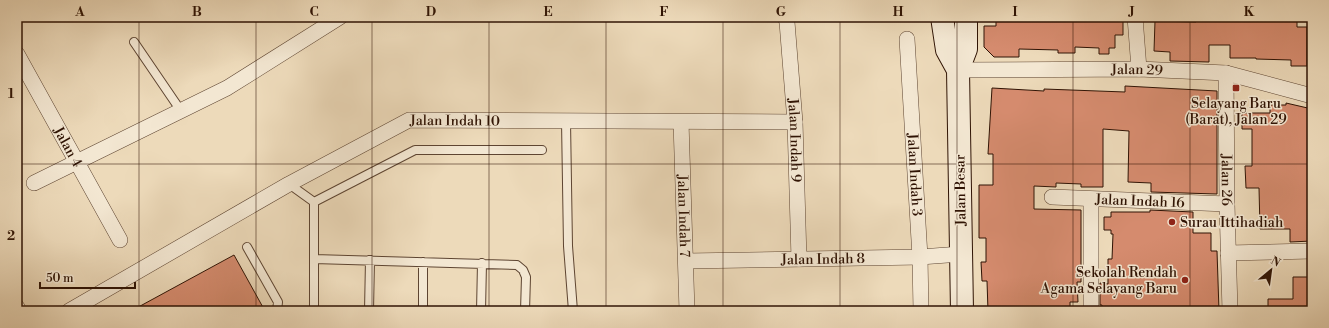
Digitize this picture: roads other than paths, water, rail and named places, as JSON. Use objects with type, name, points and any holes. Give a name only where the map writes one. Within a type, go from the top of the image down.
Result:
[{"type":"street","points":[[34,183],[227,88],[340,17]]},
{"type":"street","points":[[942,17],[947,50],[958,70]]},
{"type":"street","points":[[958,70],[966,49],[966,17]]},
{"type":"street","points":[[1135,17],[1139,69]]},
{"type":"street","name":"Jalan Indah 9","points":[[786,20],[795,122],[799,259]]},
{"type":"street","name":"Jalan Indah 3","points":[[906,39],[920,257],[921,311]]},
{"type":"street","name":"Jalan 4","points":[[17,54],[120,240]]},
{"type":"street","name":"Jalan 29","points":[[958,70],[1139,69],[1226,73],[1312,96]]},
{"type":"street","name":"Jalan Besar","points":[[958,70],[962,311]]},
{"type":"street","name":"Jalan 26","points":[[1226,73],[1227,204],[1230,311]]},
{"type":"street","name":"Jalan Indah 10","points":[[69,311],[289,184],[410,120],[795,122]]},
{"type":"street","name":"Jalan Indah 7","points":[[681,122],[687,311]]},
{"type":"street","name":"Jalan Indah 16","points":[[1052,197],[1227,204]]},
{"type":"street","points":[[1091,199],[1091,311]]},
{"type":"street","points":[[1228,253],[1312,251]]},
{"type":"street","name":"Jalan Indah 8","points":[[686,261],[920,257],[961,254]]},
{"type":"street","points":[[17,307],[19,311]]},
{"type":"lane","points":[[134,42],[181,111]]},
{"type":"lane","points":[[566,121],[568,246],[573,311]]},
{"type":"lane","points":[[314,202],[415,150],[542,150]]},
{"type":"lane","points":[[289,184],[314,202]]},
{"type":"lane","points":[[314,202],[314,311]]},
{"type":"lane","points":[[247,247],[278,302],[277,311]]},
{"type":"lane","points":[[314,259],[516,265],[523,270],[526,277],[525,311]]},
{"type":"lane","points":[[369,311],[370,260]]},
{"type":"lane","points":[[423,262],[423,311]]},
{"type":"lane","points":[[482,263],[482,311]]},
{"type":"place","name":"Selayang Baru (Barat), Jalan 29","points":[[1236,88]]},
{"type":"place","name":"Surau Ittihadiah","points":[[1172,222]]},
{"type":"place","name":"Sekolah Rendah Agama Selayang Baru","points":[[1185,280]]}]
